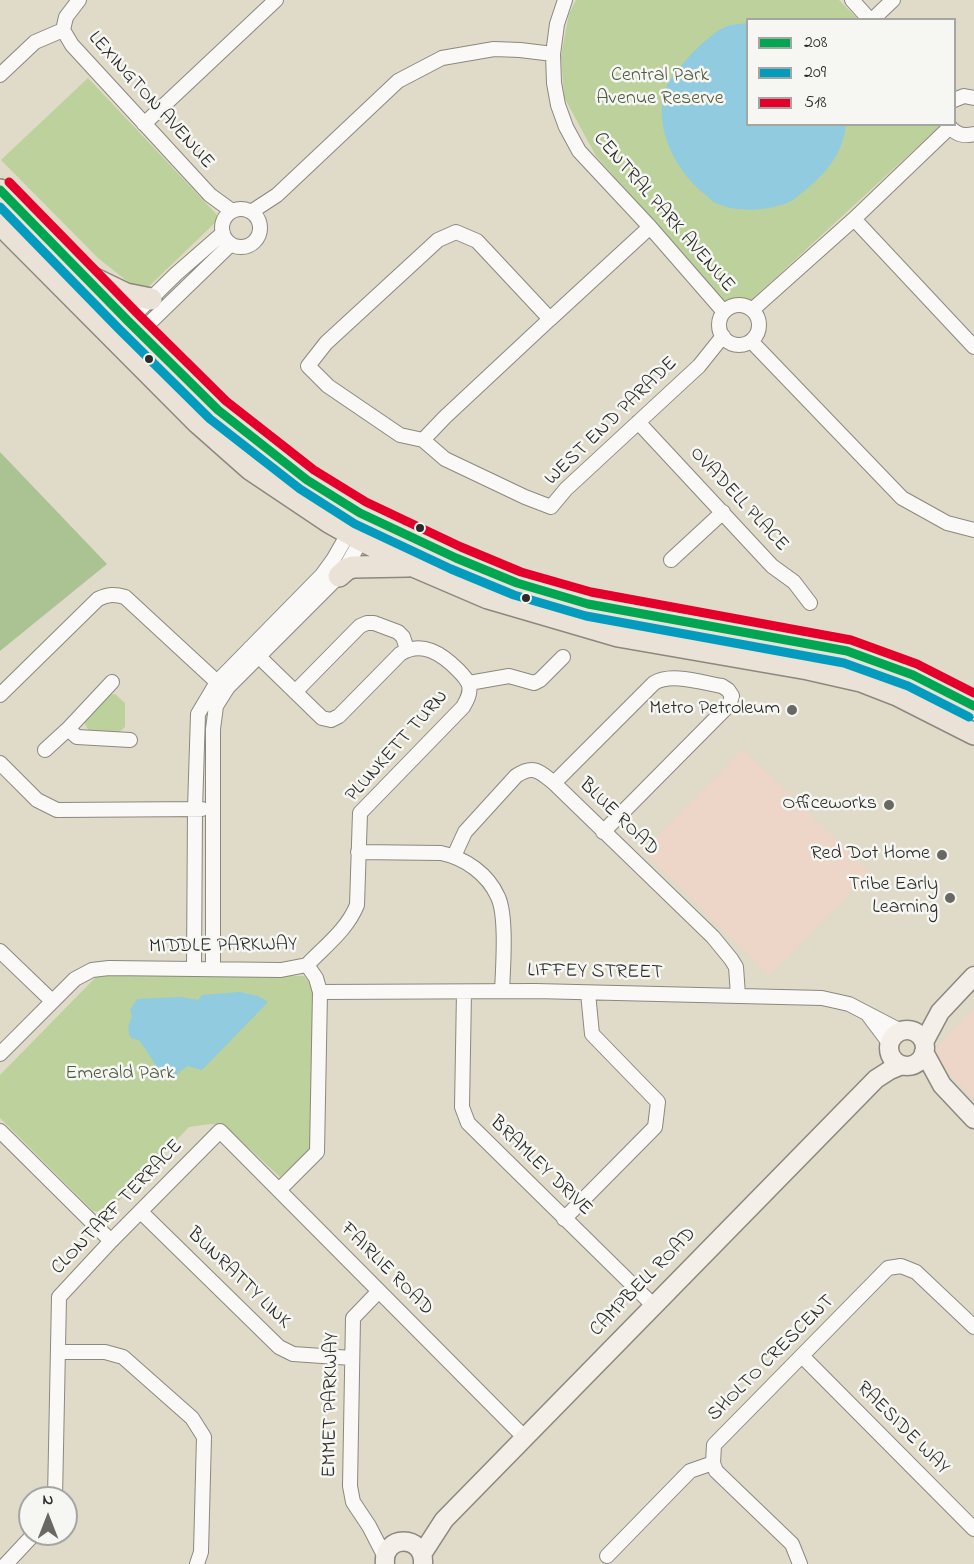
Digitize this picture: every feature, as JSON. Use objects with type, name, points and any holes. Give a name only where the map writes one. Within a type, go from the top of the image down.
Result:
[{"type":"main road","points":[[0,190],[218,410],[307,480],[367,516],[456,558],[517,583],[588,604],[847,651],[913,675],[974,706]]},
{"type":"main road","points":[[0,224],[198,423],[250,469],[329,522],[355,536],[411,565],[488,598],[618,636],[808,669],[861,681],[897,695],[974,734]]},
{"type":"main road","points":[[81,273],[126,294],[151,299]]},
{"type":"main road","points":[[339,576],[353,567],[411,565]]},
{"type":"street","name":"LEXINGTON AVENUE","points":[[79,0],[66,17],[63,30],[72,45],[210,195],[227,227]]},
{"type":"street","points":[[144,124],[276,0]]},
{"type":"street","name":"CENTRAL PARK AVENUE","points":[[565,0],[557,24],[553,54],[554,83],[558,105],[566,127],[579,151],[650,227],[724,312]]},
{"type":"street","points":[[852,0],[869,18]]},
{"type":"street","points":[[873,18],[893,0]]},
{"type":"street","points":[[0,75],[35,42],[63,30]]},
{"type":"street","points":[[255,218],[398,81],[442,58],[494,50],[553,54]]},
{"type":"street","points":[[956,100],[964,96],[974,98]]},
{"type":"street","points":[[752,310],[854,219],[949,126],[952,131],[961,135],[974,134]]},
{"type":"street","points":[[118,342],[227,227],[245,209],[255,218],[260,230],[255,241],[244,246],[227,227]]},
{"type":"street","points":[[854,219],[974,347]]},
{"type":"street","points":[[134,326],[151,299],[227,227]]},
{"type":"street","points":[[550,319],[477,241],[456,232],[438,240],[326,343],[308,366],[328,386],[400,435],[423,440],[650,227]]},
{"type":"street","points":[[738,305],[745,306],[755,313],[760,326],[751,341],[740,345],[733,344],[723,336],[720,322],[724,312],[738,305]]},
{"type":"street","name":"WEST END PARADE","points":[[423,440],[445,459],[551,507],[566,489],[699,366],[723,336]]},
{"type":"street","points":[[751,341],[902,498],[947,523],[974,530]]},
{"type":"street","name":"OVADELL PLACE","points":[[638,422],[772,566],[794,582],[810,603]]},
{"type":"street","points":[[671,560],[723,512]]},
{"type":"street","points":[[254,652],[339,576],[355,536],[367,516]]},
{"type":"street","points":[[194,969],[198,714],[355,536]]},
{"type":"street","points":[[0,695],[98,599],[106,594],[125,597],[222,685]]},
{"type":"street","points":[[254,652],[295,692],[322,718],[328,720],[339,716],[407,649],[403,637],[398,632],[374,623],[360,626],[295,692]]},
{"type":"street","name":"PLUNKETT TURN","points":[[307,965],[346,926],[357,905],[360,813],[463,707],[468,699],[469,683],[464,675],[441,655],[422,648],[407,649]]},
{"type":"street","points":[[469,683],[509,676],[534,683],[563,657]]},
{"type":"street","points":[[554,783],[661,678],[669,677],[722,686],[728,690],[732,696],[727,707],[603,832]]},
{"type":"street","points":[[45,750],[112,682]]},
{"type":"street","points":[[213,969],[213,729],[222,685]]},
{"type":"street","points":[[68,729],[76,738],[130,740]]},
{"type":"street","points":[[0,763],[37,800],[57,810],[213,808]]},
{"type":"street","name":"BLUE ROAD","points":[[454,856],[465,832],[516,776],[527,770],[539,771],[713,938],[736,967],[738,995]]},
{"type":"street","points":[[358,852],[441,853],[454,856],[472,866],[487,879],[499,898],[503,922],[502,991]]},
{"type":"street","points":[[0,951],[52,1001]]},
{"type":"street","name":"MIDDLE PARKWAY","points":[[0,1054],[75,979],[92,970],[109,968],[281,970],[307,965],[316,978],[320,992],[317,1152],[279,1190]]},
{"type":"street","name":"CAMPBELL ROAD","points":[[876,1079],[882,1062],[897,1039],[940,1012],[974,976]]},
{"type":"street","name":"LIFFEY STREET","points":[[320,992],[502,991],[822,998],[849,1004],[866,1012],[897,1039]]},
{"type":"street","name":"BRAMLEY DRIVE","points":[[464,992],[462,1107],[468,1123],[653,1305]]},
{"type":"street","points":[[564,1219],[655,1126],[658,1102],[592,1034],[588,993]]},
{"type":"street","name":"CAMPBELL ROAD","points":[[424,1561],[444,1520],[876,1079],[920,1060],[940,1012]]},
{"type":"street","points":[[942,1085],[918,1034],[897,1039],[894,1060],[942,1085],[974,1119]]},
{"type":"street","points":[[0,1131],[111,1241]]},
{"type":"street","name":"FAIRLIE ROAD","points":[[219,1131],[524,1437]]},
{"type":"street","name":"CLONTARF TERRACE","points":[[55,1486],[59,1297],[219,1131]]},
{"type":"street","name":"BUNRATTY LINK","points":[[141,1212],[279,1347],[292,1354],[352,1358]]},
{"type":"street","name":"SHOLTO CRESCENT","points":[[713,1463],[714,1445],[888,1268],[901,1266],[916,1272],[974,1327]]},
{"type":"street","name":"EMMET PARKWAY","points":[[379,1291],[353,1318],[350,1486],[353,1502],[369,1526],[385,1560]]},
{"type":"street","points":[[58,1352],[105,1352],[123,1357],[192,1418],[204,1437],[201,1552],[197,1564]]},
{"type":"street","name":"RAESIDE WAY","points":[[802,1356],[974,1528]]},
{"type":"street","points":[[607,1556],[690,1471],[713,1463],[716,1471],[792,1544],[800,1564]]},
{"type":"street","name":"CAMPBELL ROAD","points":[[385,1560],[389,1548],[394,1544],[444,1520]]},
{"type":"street","points":[[369,1526],[404,1541]]},
{"type":"street","name":"CAMPBELL ROAD","points":[[404,1541],[419,1548],[424,1561]]},
{"type":"street","points":[[6,1564],[22,1546]]},
{"type":"shaded area","points":[[743,749],[870,873],[769,975],[643,851]]},
{"type":"shaded area","points":[[974,1009],[974,1100],[934,1056],[934,1051]]},
{"type":"green space","name":"Central Park Avenue Reserve","points":[[576,0],[839,0],[857,18],[746,18],[746,126],[940,126],[748,303],[726,304],[596,156],[564,97],[561,56],[569,14]]},
{"type":"green space","points":[[88,78],[220,218],[142,293],[98,258],[1,160]]},
{"type":"green space","points":[[0,452],[107,564],[0,651]]},
{"type":"green space","points":[[115,694],[125,703],[125,727],[118,733],[90,733],[84,722],[108,695]]},
{"type":"green space","name":"Emerald Park","points":[[98,975],[304,976],[316,992],[311,1148],[280,1177],[224,1125],[189,1127],[110,1210],[93,1211],[0,1118],[0,1075]]},
{"type":"water","points":[[746,23],[746,126],[846,126],[837,154],[826,170],[793,200],[776,207],[745,210],[726,207],[712,201],[696,187],[678,165],[666,139],[662,111],[664,92],[669,81],[710,37],[731,25]]},
{"type":"water","points":[[240,992],[258,996],[268,1002],[202,1070],[187,1066],[176,1075],[159,1070],[140,1041],[131,1038],[128,1028],[132,1017],[130,1010],[137,999],[181,997],[198,1000],[202,995]]},
{"type":"transit line","name":"518","points":[[9,182],[226,401],[314,470],[366,502],[461,547],[521,572],[591,592],[851,640],[917,664],[974,693]]},
{"type":"transit line","name":"208","points":[[0,190],[218,410],[307,480],[360,513],[456,558],[517,583],[588,604],[847,651],[913,675],[974,706]]},
{"type":"transit line","name":"209","points":[[0,207],[210,419],[300,489],[355,524],[451,569],[514,595],[586,616],[844,663],[908,686],[969,717]]},
{"type":"place","name":"Metro Petroleum","points":[[792,710]]},
{"type":"place","name":"Officeworks","points":[[889,805]]},
{"type":"place","name":"Red Dot Home","points":[[942,855]]},
{"type":"place","name":"Tribe Early Learning","points":[[950,898]]}]
